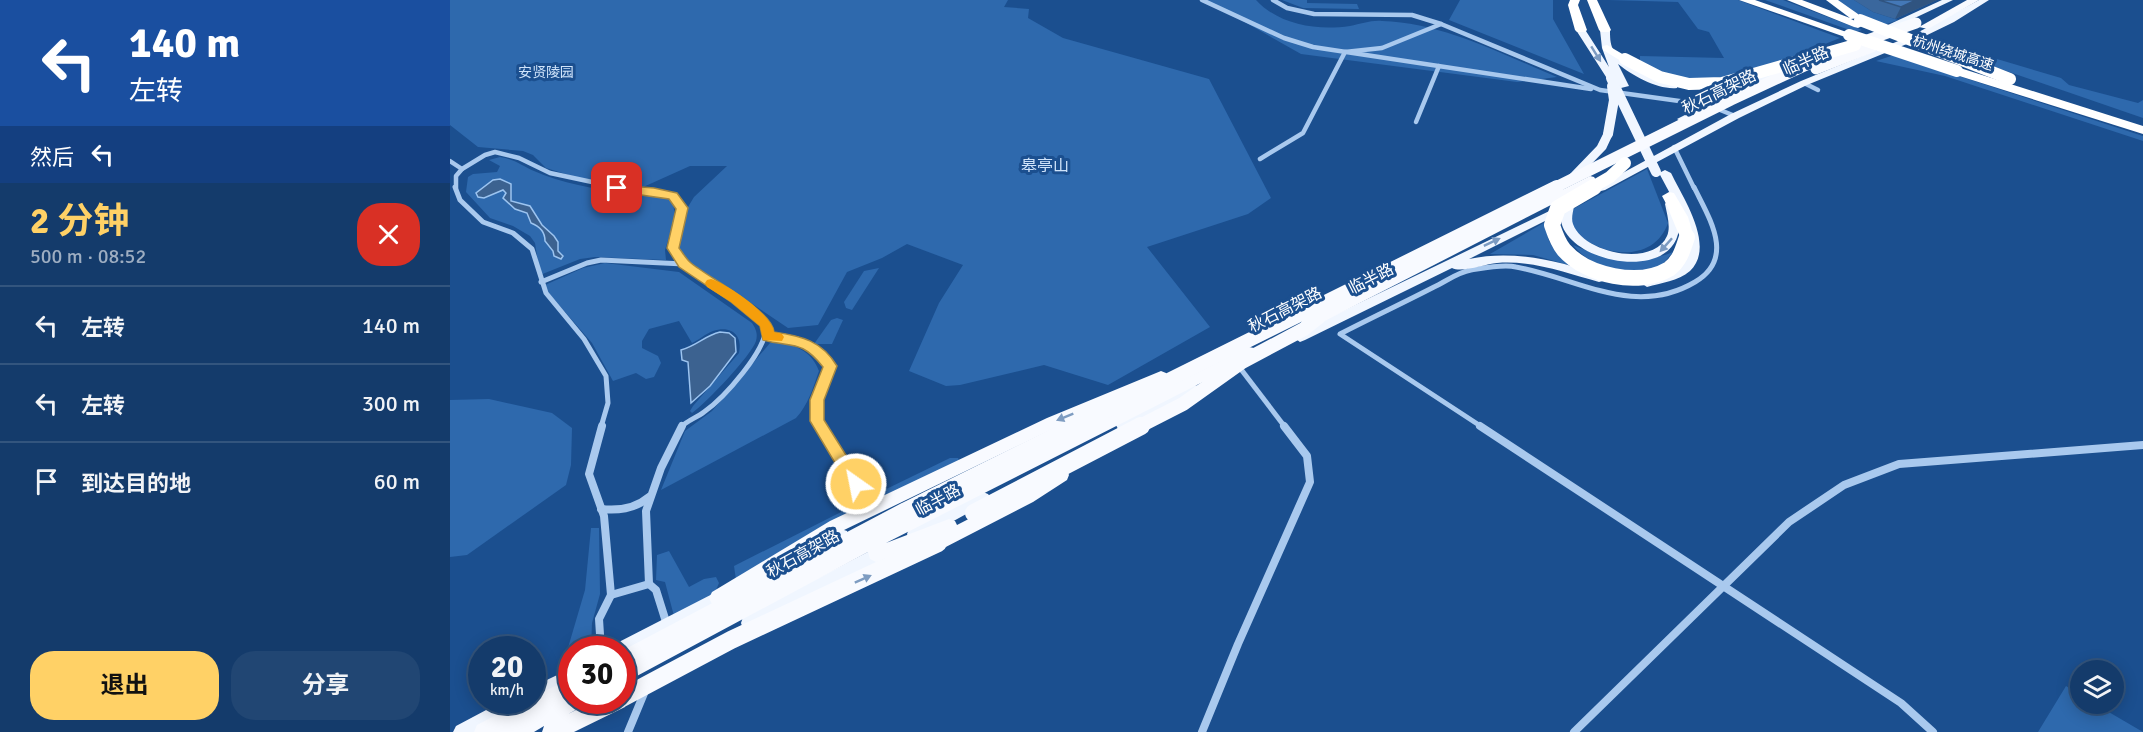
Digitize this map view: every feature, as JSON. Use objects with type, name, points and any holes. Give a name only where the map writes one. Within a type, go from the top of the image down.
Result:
[{"type":"highway","points":[[1575,0],[1573,5],[1581,30]]},
{"type":"highway","points":[[1592,0],[1597,6],[1605,30]]},
{"type":"highway","points":[[1744,0],[1852,40]]},
{"type":"highway","name":"杭州绕城高速","points":[[1756,0],[1852,40],[2143,130]]},
{"type":"highway","name":"杭州绕城高速","points":[[1792,0],[1859,22],[1963,64],[2143,121]]},
{"type":"highway","points":[[1831,0],[1859,22],[2010,79]]},
{"type":"highway","name":"秋石高架路","points":[[636,653],[718,605],[1852,40],[1916,23],[1960,0]]},
{"type":"highway","name":"秋石高架路","points":[[636,667],[855,550],[1797,77],[1924,27],[1974,0]]},
{"type":"highway","points":[[1606,48],[1660,77],[1689,84],[1722,83],[1852,40]]},
{"type":"highway","points":[[1625,163],[1610,177],[1558,208],[1552,225],[1561,246],[1568,254],[1590,268],[1611,274],[1636,278],[1664,273],[1674,267],[1686,249],[1687,237],[1669,196]]},
{"type":"highway","points":[[876,554],[931,535],[1183,404],[1242,362],[1304,329],[1319,317]]},
{"type":"highway","points":[[718,605],[787,554],[894,498],[1053,422],[1150,382],[1214,351],[1252,339]]},
{"type":"highway","points":[[636,691],[731,640],[938,543],[1044,487],[1092,448],[1137,418]]},
{"type":"highway","points":[[718,605],[818,549],[990,463],[1052,436],[1086,427]]},
{"type":"highway","points":[[484,732],[558,694]]},
{"type":"highway","points":[[513,732],[558,708]]},
{"type":"highway","points":[[552,732],[589,714]]},
{"type":"main road","name":"临半路","points":[[636,642],[667,625],[718,605],[877,517],[990,474],[1086,427],[1502,207],[1573,177],[1764,77],[1891,27],[1949,0]]},
{"type":"main road","name":"临半路","points":[[636,683],[876,554],[1137,418],[1401,286],[1568,206],[1735,116],[1804,82],[1916,37],[1984,0]]},
{"type":"main road","points":[[1401,286],[1454,267],[1500,257],[1543,261],[1591,276],[1628,284],[1656,282],[1682,274],[1693,258],[1696,245],[1693,231],[1611,78],[1581,30]]},
{"type":"main road","points":[[1568,206],[1564,214],[1565,224],[1589,248],[1618,256],[1647,257],[1659,252],[1669,244],[1673,236],[1674,216],[1669,196],[1624,86],[1615,73],[1606,48],[1605,30]]},
{"type":"main road","points":[[1606,48],[1617,61],[1655,82],[1688,89],[1719,89],[1764,77]]},
{"type":"main road","points":[[1573,177],[1602,147],[1608,135],[1614,100],[1611,78]]},
{"type":"main road","points":[[462,732],[497,714]]},
{"type":"main road","points":[[543,732],[577,714]]},
{"type":"street","points":[[1202,0],[1284,38],[1313,47],[1708,105],[1735,116]]},
{"type":"street","points":[[1273,0],[1287,8],[1314,14],[1413,15],[1441,24],[1600,90]]},
{"type":"street","points":[[1344,52],[1382,48],[1441,24]]},
{"type":"street","points":[[1260,159],[1303,133],[1344,52]]},
{"type":"street","points":[[1416,122],[1439,66]]},
{"type":"street","points":[[1804,82],[1818,90]]},
{"type":"street","points":[[1674,147],[1715,230],[1718,255],[1704,277],[1678,292],[1642,298],[1601,292],[1558,276],[1513,266],[1468,270],[1340,334],[1901,703],[1933,732]]},
{"type":"street","points":[[600,636],[599,619],[611,595],[601,509],[589,474],[608,403],[606,376],[590,348],[546,293],[532,249],[513,233],[483,222],[460,200],[455,186],[456,176],[462,169],[485,155],[495,152],[519,158],[550,173],[617,188],[654,191],[673,196],[682,208],[673,248],[684,264],[735,299],[768,329],[768,336],[719,398],[679,428],[646,510],[649,584],[656,590],[667,625]]},
{"type":"street","points":[[450,161],[462,169]]},
{"type":"street","points":[[541,282],[587,263],[601,260],[684,264]]},
{"type":"street","points":[[768,336],[799,340],[810,345],[830,366],[817,400],[817,421],[877,517]]},
{"type":"street","points":[[1202,732],[1238,644],[1310,482],[1307,456],[1240,368]]},
{"type":"street","points":[[1574,732],[1789,522],[1844,485],[1899,464],[2143,445]]},
{"type":"street","points":[[601,509],[613,511],[636,507],[652,494]]},
{"type":"street","points":[[611,595],[649,584]]},
{"type":"street","points":[[628,732],[652,675]]},
{"type":"green space","name":"皋亭山","points":[[450,0],[1008,0],[1004,7],[1029,9],[1028,18],[1063,38],[1209,79],[1271,198],[1248,214],[1147,247],[1210,327],[1108,385],[1044,365],[960,385],[946,386],[909,371],[939,303],[963,265],[907,244],[882,258],[847,272],[818,325],[788,328],[689,266],[677,246],[676,227],[694,197],[727,166],[690,166],[641,188],[598,184],[546,168],[533,155],[523,151],[478,147],[450,125]]},
{"type":"green space","points":[[1206,0],[1256,0],[1287,21],[1312,27],[1350,26],[1378,21],[1428,27],[1472,41],[1557,77],[1517,82],[1301,54]]},
{"type":"green space","points":[[1282,0],[1357,4],[1359,9],[1303,8]]},
{"type":"green space","points":[[1460,0],[1553,0],[1553,19],[1584,74],[1449,20]]},
{"type":"green space","points":[[1608,0],[1738,0],[1840,38],[1757,70],[1713,78],[1691,79],[1669,75],[1640,61],[1640,56],[1724,58],[1709,32],[1698,29],[1678,2]]},
{"type":"green space","points":[[1765,0],[1783,0],[1862,30],[1855,32]]},
{"type":"green space","points":[[1837,0],[1854,0],[1873,12],[1898,20],[1881,26],[1850,10]]},
{"type":"green space","points":[[1960,48],[2061,78],[2069,85],[2138,103],[2143,100],[2143,118],[1948,51]]},
{"type":"green space","points":[[1894,55],[2143,136],[2143,141],[1945,76],[1876,61]]},
{"type":"green space","points":[[500,157],[567,182],[630,194],[656,196],[673,202],[675,217],[665,250],[666,260],[595,257],[580,259],[540,275],[535,243],[530,236],[513,226],[490,218],[466,192],[468,177],[473,174],[497,172],[500,166],[489,160]]},
{"type":"green space","points":[[1647,169],[1668,223],[1660,237],[1650,246],[1637,251],[1608,250],[1581,237],[1571,226],[1573,209]]},
{"type":"green space","points":[[1547,221],[1546,230],[1555,250],[1579,268],[1533,255],[1490,254]]},
{"type":"green space","points":[[1573,245],[1598,255],[1622,260],[1659,257],[1673,252],[1660,266],[1637,272],[1601,266]]},
{"type":"green space","points":[[605,263],[679,272],[752,323],[757,336],[746,357],[692,413],[690,411],[693,406],[739,353],[737,337],[730,331],[719,329],[692,343],[679,321],[649,329],[642,341],[642,348],[658,356],[661,363],[654,377],[646,379],[636,373],[613,381],[592,343],[546,290],[545,285],[583,268]]},
{"type":"green space","points":[[879,268],[852,310],[846,308],[844,302],[864,271]]},
{"type":"green space","points":[[837,318],[843,320],[832,344],[814,344],[831,320]]},
{"type":"green space","points":[[776,341],[802,350],[812,358],[819,371],[804,408],[796,418],[661,490],[685,431],[712,411],[770,343]]},
{"type":"green space","points":[[489,399],[552,413],[572,428],[571,465],[566,485],[467,555],[450,557],[450,400]]},
{"type":"green space","points":[[950,458],[958,458],[961,464],[882,507],[874,495]]},
{"type":"green space","points":[[858,507],[861,512],[736,580],[734,566],[849,508]]},
{"type":"green space","points":[[591,528],[599,528],[600,594],[592,623],[592,636],[571,636],[585,590]]},
{"type":"green space","points":[[669,551],[689,587],[704,579],[716,577],[719,583],[714,595],[674,616],[665,582],[656,580],[657,555]]},
{"type":"green space","points":[[2066,686],[2070,689],[2070,714],[2112,714],[2143,732],[2038,732]]},
{"type":"shaded area","points":[[500,179],[511,184],[511,201],[530,206],[542,225],[554,236],[558,242],[558,251],[563,256],[561,259],[554,256],[545,241],[543,232],[531,223],[527,213],[515,209],[503,198],[506,193],[503,190],[484,198],[478,197],[476,193],[493,180]]},
{"type":"shaded area","points":[[720,332],[729,333],[735,338],[736,352],[710,386],[691,403],[688,362],[682,360],[681,350]]},
{"type":"building","points":[[1879,0],[1916,0],[1901,7]]},
{"type":"slow traffic","points":[[711,283],[764,323],[768,329],[768,336],[777,337]]},
{"type":"route","points":[[617,188],[654,191],[673,196],[682,208],[673,248],[684,264],[735,299],[764,323],[768,329],[768,336],[799,340],[810,345],[823,357],[830,366],[817,400],[817,421],[856,484]]},
{"type":"park label","name":"安贤陵园","points":[[546,72]]}]
